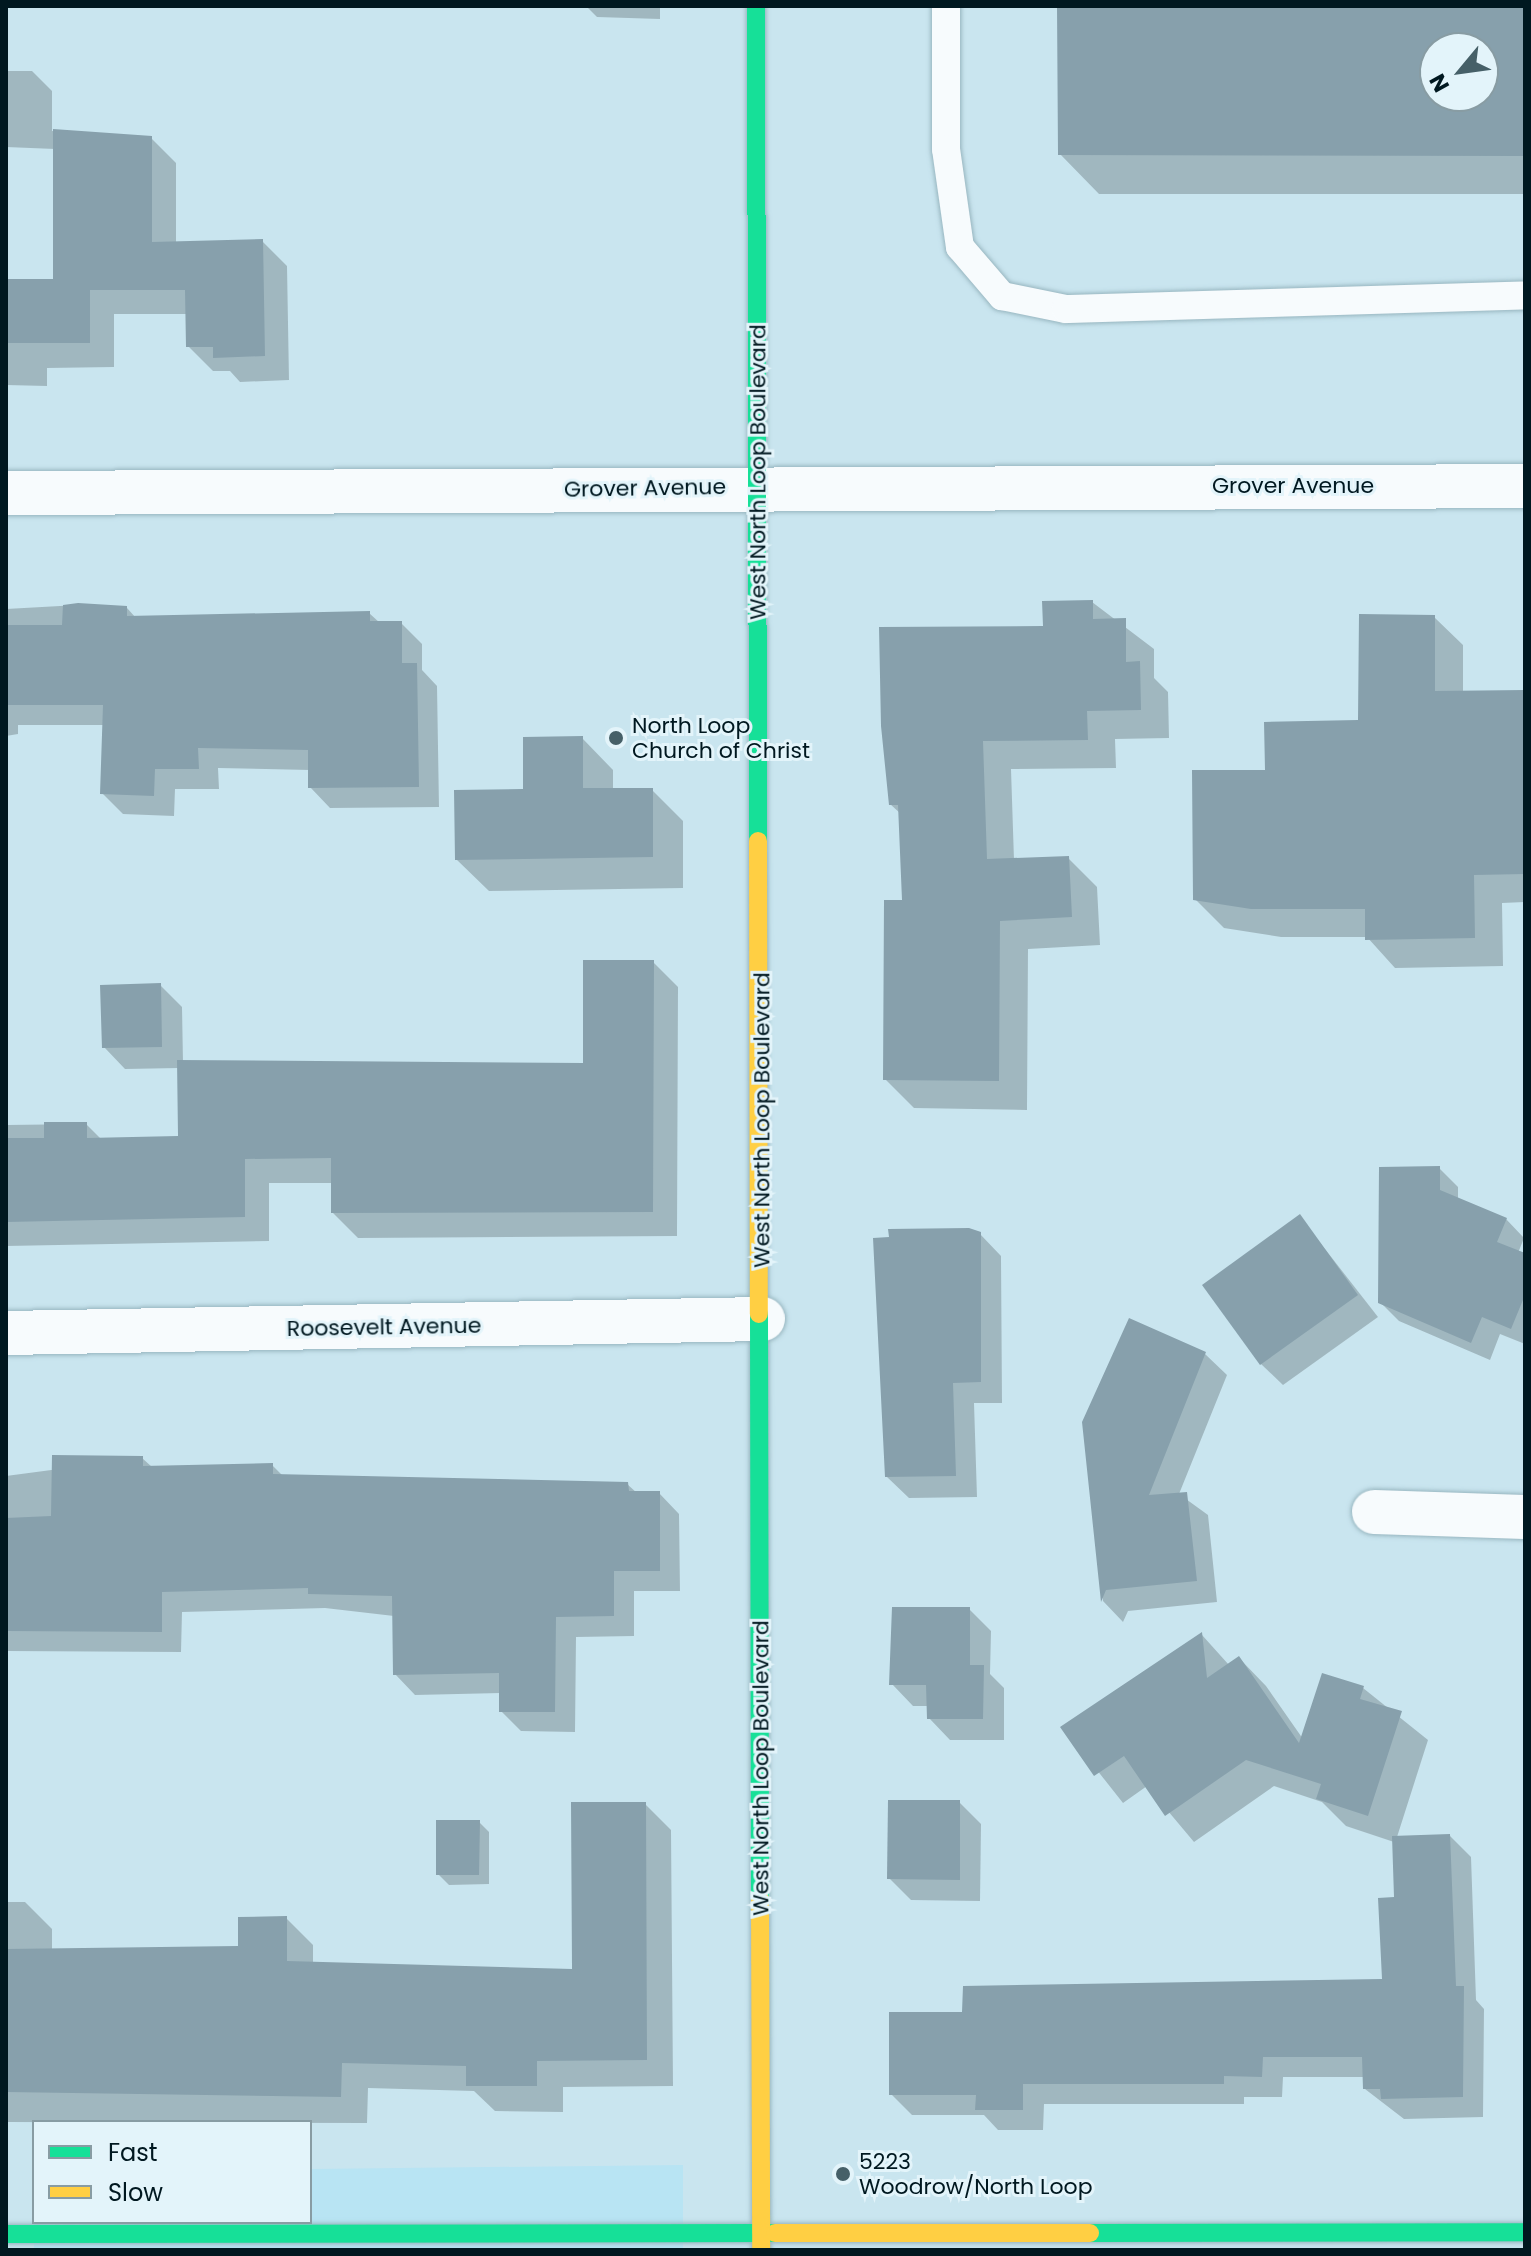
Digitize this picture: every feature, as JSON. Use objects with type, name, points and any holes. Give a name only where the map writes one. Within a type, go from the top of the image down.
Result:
[{"type":"street","name":"West North Loop Boulevard","points":[[756,6],[763,1319],[761,2242]]},
{"type":"street","name":"Grover Avenue","points":[[6,493],[759,486],[1525,486]]},
{"type":"street","name":"Roosevelt Avenue","points":[[6,1333],[763,1319]]},
{"type":"street","points":[[1374,1512],[1525,1517]]},
{"type":"street","points":[[6,2234],[131,2242],[761,2242],[1525,2232]]},
{"type":"lane","points":[[946,6],[946,149],[960,247],[1002,296],[1066,309],[1525,295]]},
{"type":"shaded area","points":[[683,2165],[683,2250],[34,2250],[34,2224],[312,2224],[312,2169]]},
{"type":"building","points":[[1057,6],[1525,6],[1525,156],[1058,155]]},
{"type":"building","points":[[53,129],[152,136],[152,242],[263,239],[265,356],[213,358],[213,347],[186,347],[185,290],[90,290],[90,343],[6,343],[6,279],[53,279]]},
{"type":"building","points":[[1093,600],[1093,619],[1126,618],[1126,662],[1140,661],[1141,710],[1087,711],[1088,740],[983,741],[987,859],[1069,856],[1072,917],[1000,921],[999,1081],[883,1080],[884,900],[902,900],[898,805],[889,805],[881,726],[879,627],[1043,626],[1042,601]]},
{"type":"building","points":[[63,605],[127,606],[127,616],[370,611],[370,621],[402,621],[402,663],[417,663],[419,787],[308,788],[308,750],[198,748],[199,769],[155,769],[154,796],[100,794],[103,705],[6,705],[6,625],[62,625]]},
{"type":"building","points":[[1359,614],[1435,615],[1435,691],[1525,690],[1525,874],[1474,875],[1475,938],[1365,940],[1365,909],[1251,909],[1193,900],[1192,770],[1265,770],[1264,722],[1358,720]]},
{"type":"building","points":[[583,736],[583,788],[653,788],[653,857],[455,860],[454,790],[523,789],[523,737]]},
{"type":"building","points":[[583,960],[654,960],[653,1212],[331,1213],[331,1158],[245,1159],[245,1217],[6,1222],[6,1138],[44,1138],[44,1122],[87,1122],[87,1138],[178,1136],[177,1060],[583,1063]]},
{"type":"building","points":[[161,983],[162,1047],[102,1048],[100,985]]},
{"type":"building","points":[[1440,1166],[1440,1190],[1507,1218],[1497,1242],[1525,1253],[1525,1295],[1511,1329],[1482,1317],[1471,1343],[1378,1303],[1379,1167]]},
{"type":"building","points":[[1300,1214],[1358,1295],[1260,1365],[1202,1285]]},
{"type":"building","points":[[969,1228],[981,1232],[981,1382],[953,1383],[956,1476],[885,1477],[873,1238],[889,1237],[888,1229]]},
{"type":"building","points":[[1129,1318],[1206,1352],[1149,1495],[1187,1492],[1197,1581],[1106,1590],[1101,1602],[1082,1422]]},
{"type":"building","points":[[52,1455],[143,1456],[143,1466],[273,1463],[273,1474],[628,1482],[629,1491],[660,1491],[660,1571],[614,1571],[614,1616],[556,1617],[555,1712],[499,1712],[499,1673],[393,1675],[392,1596],[308,1594],[308,1588],[162,1592],[162,1632],[6,1631],[6,1518],[51,1516]]},
{"type":"building","points":[[892,1607],[970,1607],[970,1665],[984,1665],[983,1719],[927,1719],[926,1685],[889,1685]]},
{"type":"building","points":[[1202,1632],[1207,1678],[1239,1656],[1299,1743],[1322,1673],[1364,1686],[1360,1699],[1402,1711],[1368,1816],[1316,1799],[1321,1784],[1246,1760],[1165,1816],[1124,1756],[1094,1776],[1060,1727]]},
{"type":"building","points":[[888,1800],[960,1800],[960,1880],[887,1879]]},
{"type":"building","points":[[571,1802],[646,1802],[647,2060],[537,2061],[537,2086],[466,2086],[466,2066],[342,2063],[341,2097],[6,2092],[6,1949],[238,1946],[238,1917],[287,1916],[287,1961],[572,1969]]},
{"type":"building","points":[[436,1820],[480,1820],[479,1875],[436,1875]]},
{"type":"building","points":[[1450,1834],[1456,1986],[1464,1986],[1463,2097],[1381,2099],[1380,2089],[1363,2089],[1362,2057],[1263,2057],[1262,2077],[1224,2076],[1224,2084],[1023,2084],[1023,2110],[975,2110],[976,2095],[889,2095],[889,2012],[962,2012],[963,1986],[1382,1979],[1378,1898],[1394,1897],[1392,1836]]},
{"type":"traffic: fast","points":[[756,6],[758,841]]},
{"type":"traffic: fast","points":[[759,1314],[760,1899]]},
{"type":"traffic: fast","points":[[1090,2233],[1525,2232]]},
{"type":"traffic: fast","points":[[6,2234],[775,2233]]},
{"type":"traffic: slow","points":[[758,841],[759,1314]]},
{"type":"traffic: slow","points":[[760,1899],[761,2250]]},
{"type":"traffic: slow","points":[[775,2233],[1090,2233]]},
{"type":"place","name":"North Loop Church of Christ","points":[[616,738]]},
{"type":"place","name":"5223 Woodrow/North Loop","points":[[843,2174]]}]
